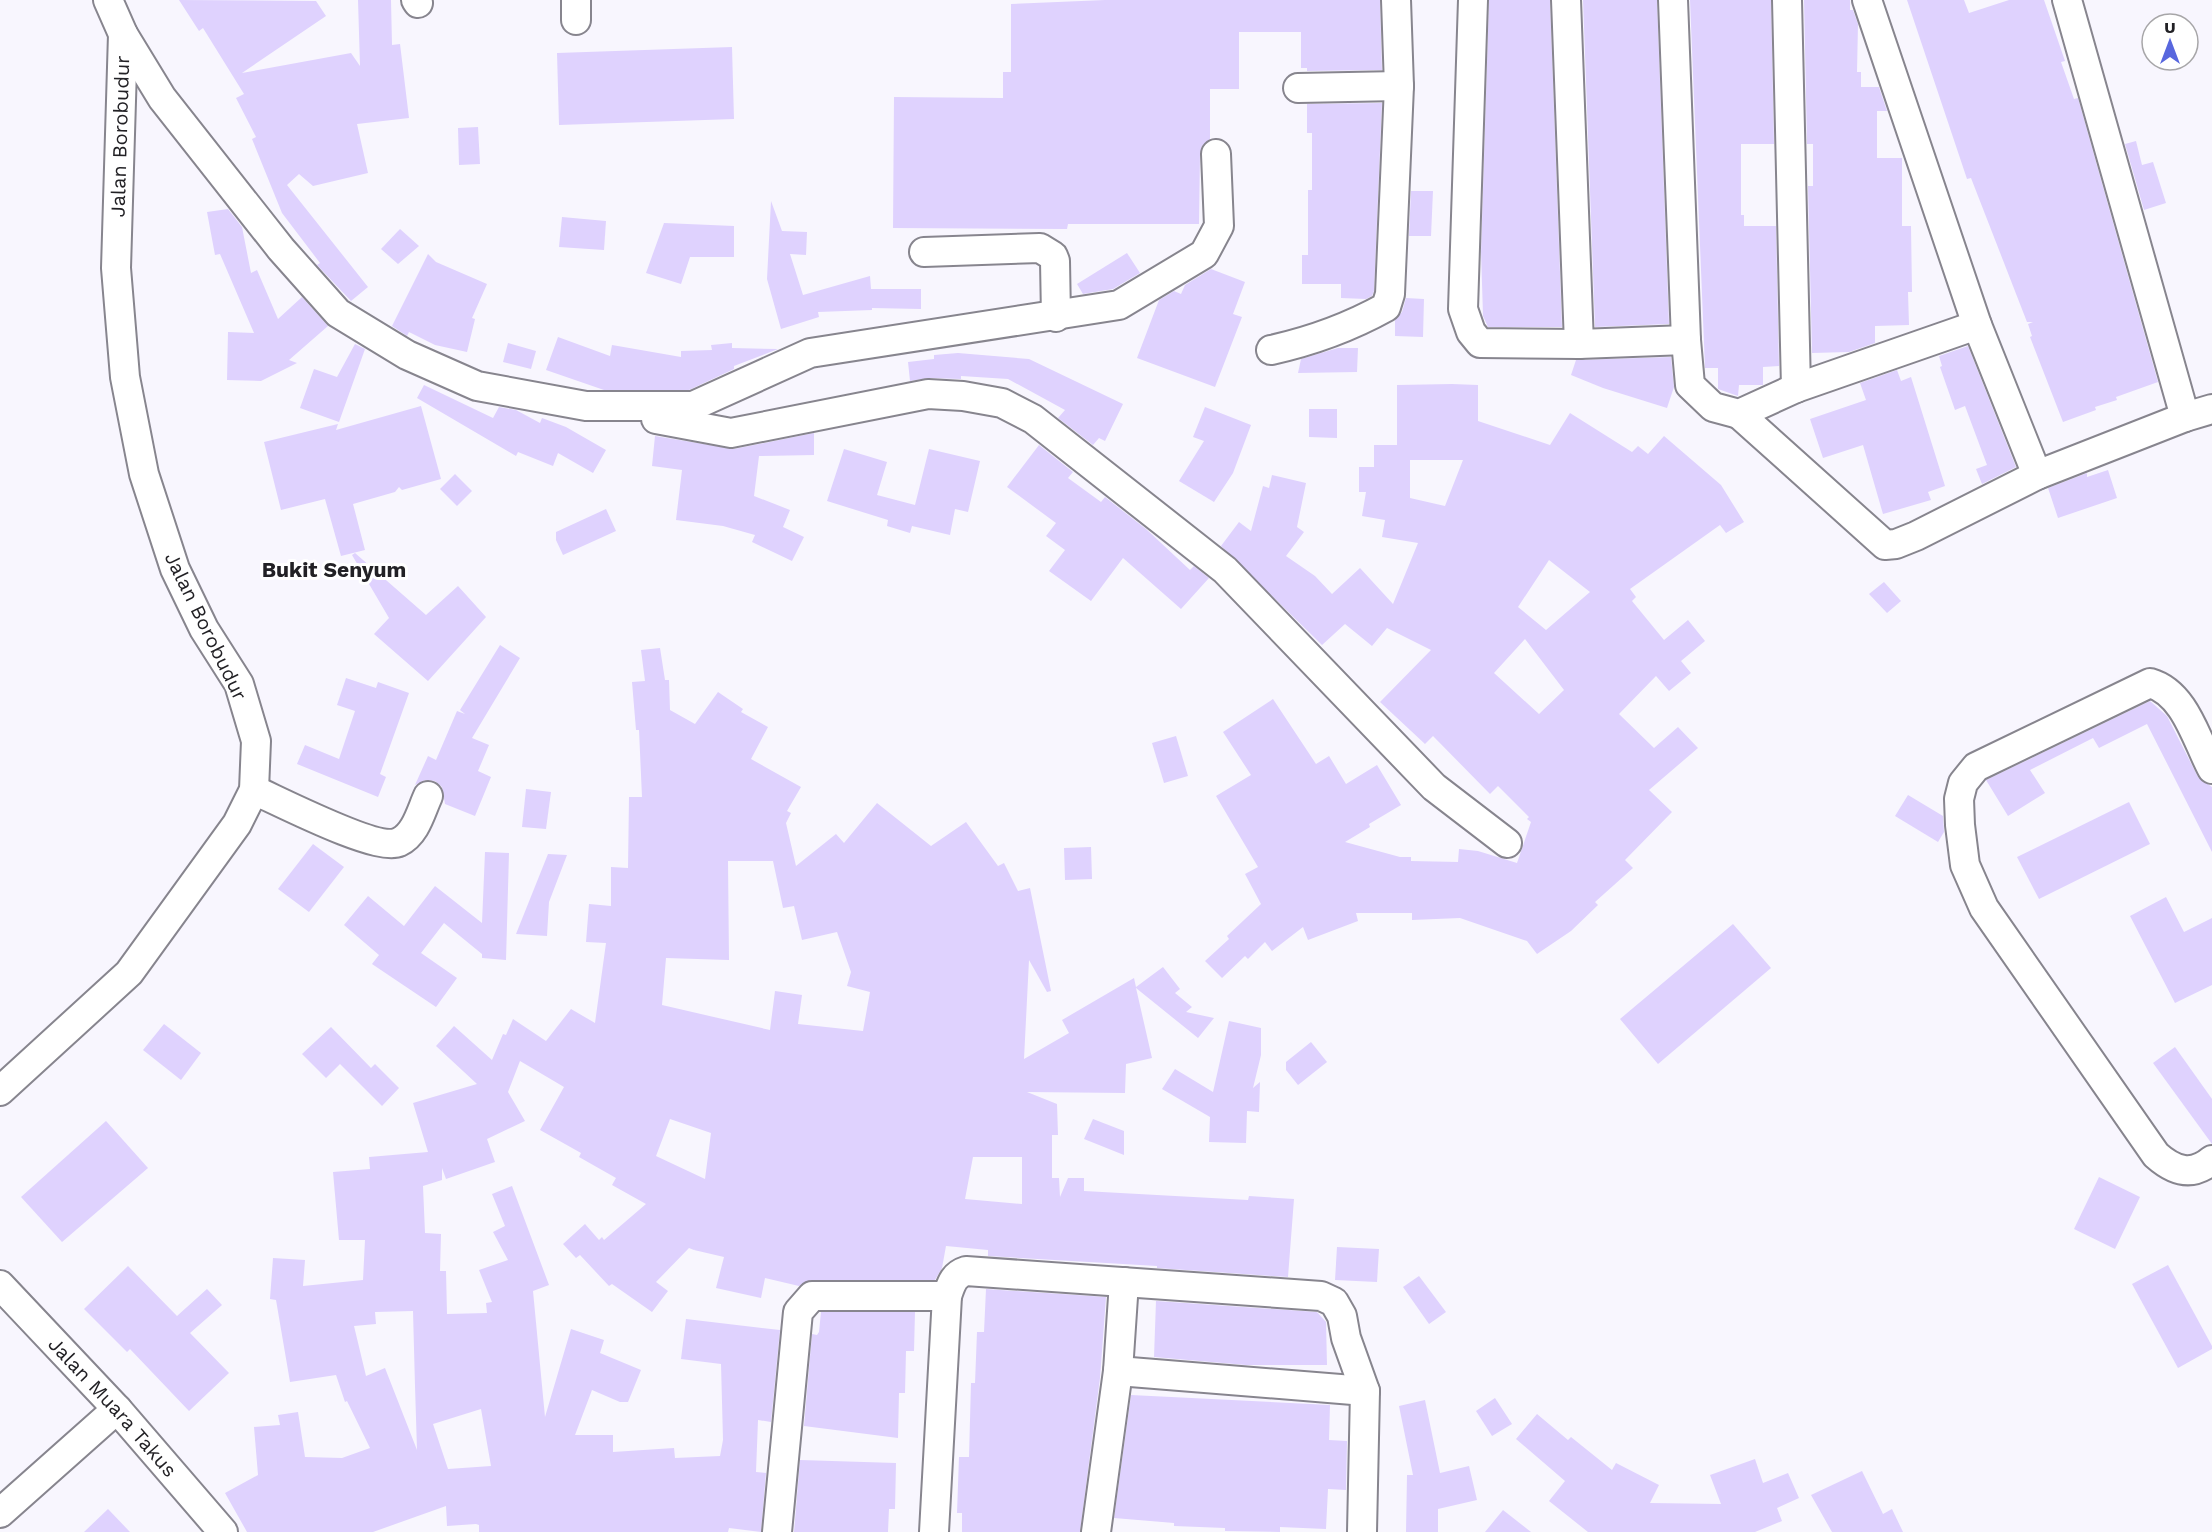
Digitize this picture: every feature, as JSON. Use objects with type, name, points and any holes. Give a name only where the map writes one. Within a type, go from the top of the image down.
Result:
[{"type":"street","name":"Jalan Borobudur","points":[[0,1091],[129,973],[237,824],[254,789],[256,741],[239,684],[204,629],[175,569],[144,474],[125,377],[116,268],[123,34],[108,0]]},
{"type":"street","points":[[1271,350],[1307,342],[1365,319],[1386,307],[1390,294],[1399,86],[1396,0]]},
{"type":"street","points":[[1473,0],[1463,309],[1471,332],[1480,343],[1579,344],[1686,340]]},
{"type":"street","points":[[1566,0],[1579,344]]},
{"type":"street","points":[[1672,0],[1686,340],[1690,385],[1713,407],[1739,414],[1885,544],[1896,544],[1916,536],[2037,475],[2199,413],[2067,0]]},
{"type":"street","points":[[1787,0],[1796,388]]},
{"type":"street","points":[[1867,0],[1977,325],[2037,475]]},
{"type":"street","points":[[123,34],[162,98],[281,249],[338,313],[407,355],[477,387],[731,433],[928,394],[963,396],[1002,403],[1034,419],[1225,570],[1434,787],[1507,843]]},
{"type":"street","points":[[1298,88],[1399,86]]},
{"type":"street","points":[[586,406],[693,406],[810,353],[938,332],[1056,317],[1119,305],[1204,254],[1219,226],[1216,154]]},
{"type":"street","points":[[924,252],[1040,248],[1048,252],[1054,261],[1056,317]]},
{"type":"street","points":[[1739,414],[1796,388],[1977,325]]},
{"type":"street","points":[[2212,769],[2173,696],[2163,686],[2150,683],[1976,767],[1963,783],[1959,799],[1965,865],[1984,908],[2156,1155],[2170,1168],[2184,1170],[2205,1166],[2212,1160]]},
{"type":"street","points":[[254,789],[375,842],[398,842],[412,832],[428,796]]},
{"type":"street","points":[[934,1532],[947,1296],[952,1281],[960,1273],[966,1271],[1321,1296],[1334,1302],[1342,1316],[1346,1338],[1365,1391],[1362,1532]]},
{"type":"street","points":[[1096,1532],[1118,1371],[1124,1282]]},
{"type":"street","name":"Jalan Muara Takus","points":[[0,1285],[117,1409],[223,1532]]},
{"type":"street","points":[[777,1532],[798,1312],[812,1296],[947,1296]]},
{"type":"street","points":[[1118,1371],[1365,1391]]},
{"type":"street","points":[[0,1513],[117,1409]]},
{"type":"building","points":[[179,0],[316,1],[326,16],[242,73],[351,53],[360,66],[358,0],[391,0],[392,45],[400,44],[409,118],[357,124],[368,173],[313,186],[299,174],[287,185],[368,287],[351,301],[317,265],[320,263],[282,213],[252,139],[256,137],[236,98],[244,94],[203,28],[199,31]]},
{"type":"building","points":[[1105,0],[1380,0],[1382,70],[1307,71],[1307,68],[1301,68],[1301,32],[1239,32],[1239,89],[1210,89],[1210,139],[1202,146],[1200,154],[1199,224],[1068,224],[1067,229],[893,228],[894,97],[1003,98],[1003,72],[1011,72],[1011,4]]},
{"type":"building","points":[[1489,0],[1550,0],[1562,327],[1488,327],[1483,316],[1481,252]]},
{"type":"building","points":[[1583,0],[1657,0],[1669,324],[1595,327]]},
{"type":"building","points":[[1690,0],[1771,0],[1774,144],[1741,144],[1741,215],[1744,215],[1744,226],[1776,226],[1779,366],[1763,367],[1763,385],[1739,385],[1738,396],[1718,389],[1718,368],[1705,368]]},
{"type":"building","points":[[1804,0],[1850,0],[1850,10],[1853,10],[1858,24],[1857,72],[1861,72],[1861,87],[1879,87],[1887,111],[1877,111],[1877,158],[1902,158],[1902,226],[1911,226],[1912,292],[1908,292],[1909,325],[1875,326],[1875,343],[1849,352],[1812,353],[1808,186],[1813,186],[1813,144],[1807,144]]},
{"type":"building","points":[[1907,0],[1964,0],[1969,13],[2009,0],[2044,0],[2065,61],[2061,62],[2074,99],[2078,98],[2158,382],[2116,397],[2117,400],[2095,407],[2096,410],[2063,422],[2030,337],[2032,336],[2028,324],[2033,322],[2027,322],[1971,178],[1967,179]]},
{"type":"building","points":[[732,47],[734,119],[559,125],[557,53]]},
{"type":"building","points":[[1382,103],[1374,291],[1372,296],[1366,299],[1341,298],[1341,284],[1302,284],[1302,255],[1308,255],[1308,190],[1312,190],[1312,133],[1307,133],[1307,104]]},
{"type":"building","points":[[478,127],[480,164],[459,165],[458,128]]},
{"type":"building","points":[[2136,141],[2142,165],[2153,162],[2166,203],[2144,210],[2125,144]]},
{"type":"building","points":[[1411,191],[1433,191],[1431,236],[1409,236]]},
{"type":"building","points":[[771,201],[782,231],[807,232],[806,255],[790,254],[803,295],[870,276],[871,289],[921,289],[921,309],[872,308],[872,310],[818,312],[819,317],[781,329],[767,279]]},
{"type":"building","points":[[228,209],[242,227],[251,273],[257,270],[278,319],[302,297],[328,326],[289,360],[297,363],[261,381],[227,380],[228,332],[254,333],[220,254],[215,255],[207,212]]},
{"type":"building","points":[[562,217],[606,221],[604,250],[559,247]]},
{"type":"building","points":[[664,223],[734,226],[734,257],[690,257],[681,284],[646,273]]},
{"type":"building","points":[[400,229],[419,246],[398,264],[381,249]]},
{"type":"building","points":[[1127,253],[1140,273],[1113,289],[1083,294],[1077,284]]},
{"type":"building","points":[[428,254],[436,262],[487,284],[472,318],[475,319],[467,352],[435,345],[409,332],[407,336],[392,326]]},
{"type":"building","points":[[1211,269],[1245,282],[1233,314],[1242,317],[1215,387],[1137,358],[1159,300],[1174,291],[1181,294],[1185,285]]},
{"type":"building","points":[[1406,298],[1424,299],[1423,337],[1395,336],[1395,320],[1402,312]]},
{"type":"building","points":[[558,337],[610,356],[612,345],[681,357],[681,351],[712,350],[711,345],[732,343],[732,348],[778,349],[734,366],[734,369],[689,390],[604,390],[546,370]]},
{"type":"building","points":[[508,343],[536,351],[531,369],[503,362]]},
{"type":"building","points":[[355,344],[365,349],[339,422],[300,408],[314,369],[337,377]]},
{"type":"building","points":[[1968,346],[2016,467],[1982,484],[1976,469],[1987,465],[1965,406],[1955,410],[1940,367],[1942,366],[1939,356]]},
{"type":"building","points":[[1338,348],[1358,348],[1357,372],[1298,373],[1301,359]]},
{"type":"building","points":[[958,353],[1029,359],[1123,404],[1105,441],[1099,438],[1093,445],[1058,418],[1065,410],[1008,379],[961,376],[961,379],[929,378],[910,381],[908,362],[934,359],[934,355]]},
{"type":"building","points":[[1671,357],[1674,387],[1667,408],[1603,388],[1571,375],[1576,360]]},
{"type":"building","points":[[1897,370],[1901,381],[1911,377],[1945,486],[1928,492],[1931,500],[1883,514],[1863,445],[1823,458],[1810,419],[1866,400],[1860,383]]},
{"type":"building","points":[[424,385],[493,418],[499,407],[516,410],[540,423],[542,418],[566,427],[606,450],[593,473],[558,453],[553,466],[518,452],[516,456],[417,398]]},
{"type":"building","points":[[1397,385],[1478,385],[1478,421],[1550,445],[1570,413],[1632,452],[1638,446],[1648,454],[1664,436],[1721,485],[1744,522],[1726,533],[1720,525],[1630,589],[1636,597],[1632,601],[1664,640],[1688,620],[1705,641],[1681,661],[1691,673],[1669,691],[1656,676],[1619,714],[1654,748],[1678,727],[1698,748],[1649,790],[1672,812],[1625,860],[1633,868],[1595,902],[1598,905],[1571,931],[1537,954],[1527,941],[1460,918],[1412,920],[1412,913],[1356,913],[1358,921],[1308,940],[1303,927],[1272,951],[1265,942],[1248,959],[1245,956],[1222,978],[1205,961],[1229,939],[1227,936],[1261,904],[1245,874],[1258,867],[1216,796],[1251,775],[1223,732],[1273,699],[1316,764],[1329,756],[1346,784],[1377,765],[1401,805],[1345,842],[1400,857],[1411,857],[1411,861],[1458,862],[1459,849],[1478,851],[1517,863],[1531,822],[1527,819],[1529,817],[1498,786],[1490,794],[1433,736],[1425,744],[1380,702],[1431,650],[1387,628],[1372,646],[1345,624],[1322,645],[1221,546],[1239,522],[1251,531],[1263,486],[1269,488],[1272,475],[1306,483],[1297,527],[1304,532],[1286,556],[1315,576],[1332,594],[1360,568],[1393,604],[1418,543],[1382,537],[1385,520],[1362,516],[1366,492],[1359,492],[1359,467],[1374,467],[1374,445],[1397,445]],"holes":[[[1410,460],[1463,460],[1445,506],[1410,498]],[[1549,560],[1590,592],[1546,630],[1518,607]],[[1525,639],[1564,690],[1539,714],[1494,673]]]},
{"type":"building","points":[[421,406],[441,479],[402,490],[399,487],[395,492],[353,504],[365,550],[341,556],[325,499],[281,510],[264,442],[338,424],[336,430]]},
{"type":"building","points":[[1205,407],[1251,425],[1233,473],[1214,502],[1179,481],[1204,441],[1193,437]]},
{"type":"building","points":[[1309,409],[1337,409],[1337,438],[1309,437]]},
{"type":"building","points":[[814,433],[814,455],[759,456],[754,496],[790,510],[783,527],[804,537],[792,561],[752,542],[755,535],[723,526],[676,520],[682,470],[652,466],[655,436],[734,449]]},
{"type":"building","points":[[1039,445],[1073,472],[1068,478],[1101,502],[1105,497],[1146,529],[1190,570],[1194,566],[1209,578],[1181,609],[1123,558],[1091,601],[1049,571],[1065,550],[1046,536],[1056,523],[1007,487]]},
{"type":"building","points":[[844,449],[887,462],[877,495],[915,505],[929,449],[980,461],[968,512],[955,509],[950,535],[912,526],[910,533],[887,526],[888,520],[827,501]]},
{"type":"building","points":[[2108,470],[2117,498],[2058,518],[2048,488],[2087,473],[2087,477]]},
{"type":"building","points":[[455,474],[472,491],[457,506],[440,489]]},
{"type":"building","points":[[606,509],[616,531],[563,555],[556,540],[556,532]]},
{"type":"building","points":[[355,553],[426,615],[458,586],[486,617],[428,681],[374,634],[389,618],[352,555]]},
{"type":"building","points":[[1884,582],[1901,601],[1887,613],[1869,594]]},
{"type":"building","points":[[500,645],[520,658],[472,738],[489,745],[478,771],[491,777],[475,816],[445,804],[442,787],[435,781],[425,780],[415,785],[428,756],[436,760],[457,711],[465,714],[460,710]]},
{"type":"building","points":[[660,648],[665,680],[669,680],[670,710],[695,724],[718,692],[743,709],[741,712],[768,727],[751,759],[801,787],[787,811],[791,813],[786,823],[796,866],[836,834],[844,843],[877,803],[931,846],[966,822],[998,866],[1004,863],[1018,891],[1030,888],[1051,991],[1047,992],[1029,960],[1024,1059],[1069,1033],[1062,1020],[1134,978],[1136,987],[1163,967],[1180,989],[1175,993],[1192,1007],[1186,1012],[1214,1018],[1198,1038],[1136,988],[1152,1058],[1126,1064],[1125,1093],[1027,1092],[1057,1104],[1058,1135],[1052,1135],[1052,1178],[1059,1178],[1060,1197],[1068,1178],[1084,1178],[1084,1191],[1248,1200],[1249,1196],[1294,1199],[1288,1277],[1157,1268],[1157,1266],[988,1256],[988,1250],[946,1246],[942,1268],[935,1280],[812,1280],[799,1286],[765,1278],[761,1298],[716,1288],[724,1257],[689,1248],[656,1282],[668,1291],[652,1312],[612,1284],[609,1286],[580,1255],[576,1258],[563,1244],[585,1224],[599,1240],[602,1237],[604,1240],[646,1204],[612,1185],[616,1178],[579,1157],[581,1153],[540,1130],[564,1087],[520,1061],[508,1092],[525,1121],[487,1139],[495,1162],[446,1179],[442,1168],[442,1180],[423,1186],[425,1233],[441,1234],[440,1271],[446,1271],[447,1314],[487,1313],[486,1303],[492,1302],[479,1270],[508,1260],[493,1232],[505,1226],[492,1194],[512,1186],[549,1285],[533,1291],[545,1417],[571,1329],[604,1340],[600,1353],[641,1370],[628,1402],[620,1402],[592,1390],[575,1435],[613,1435],[613,1452],[674,1448],[675,1458],[720,1456],[723,1440],[721,1364],[681,1359],[686,1319],[780,1330],[771,1422],[758,1420],[756,1472],[766,1473],[761,1532],[729,1528],[728,1532],[479,1532],[479,1525],[476,1524],[447,1526],[446,1506],[373,1532],[247,1532],[225,1493],[258,1475],[254,1427],[280,1425],[278,1415],[298,1412],[305,1457],[342,1458],[370,1448],[347,1401],[345,1402],[336,1375],[290,1382],[276,1300],[270,1299],[273,1258],[305,1260],[303,1286],[363,1280],[365,1240],[339,1240],[333,1172],[370,1169],[369,1157],[428,1152],[413,1103],[477,1084],[436,1046],[454,1026],[492,1060],[503,1034],[506,1035],[513,1019],[546,1041],[571,1009],[595,1023],[606,943],[586,942],[589,904],[611,906],[611,867],[628,868],[629,797],[642,797],[639,730],[636,730],[632,682],[645,681],[641,650]],"holes":[[[728,861],[773,861],[783,908],[794,906],[802,940],[837,932],[851,972],[847,986],[870,992],[863,1031],[798,1024],[802,995],[775,991],[770,1030],[662,1005],[666,958],[729,960]],[[670,1119],[711,1133],[705,1179],[656,1156]],[[973,1157],[1022,1157],[1022,1204],[965,1199]],[[413,1311],[417,1450],[385,1368],[366,1376],[354,1326],[376,1324],[375,1312]],[[481,1409],[491,1466],[448,1469],[433,1424]]]},
{"type":"building","points":[[346,678],[376,688],[378,682],[409,693],[380,774],[386,777],[378,797],[297,764],[305,745],[339,759],[355,711],[337,705]]},
{"type":"building","points":[[2150,701],[2167,716],[2198,777],[2212,787],[2212,852],[2147,724],[2099,748],[2093,738],[2030,770],[2045,793],[2008,816],[1986,780]]},
{"type":"building","points":[[1176,736],[1188,776],[1164,783],[1152,743]]},
{"type":"building","points":[[526,789],[551,792],[546,829],[522,827]]},
{"type":"building","points":[[1908,795],[1943,816],[1944,832],[1938,842],[1895,816]]},
{"type":"building","points":[[2129,802],[2150,844],[2039,899],[2017,857]]},
{"type":"building","points":[[313,844],[344,867],[309,912],[278,889]]},
{"type":"building","points":[[1091,847],[1092,879],[1065,880],[1064,848]]},
{"type":"building","points":[[485,852],[509,853],[506,960],[482,958],[482,954],[444,923],[421,953],[457,978],[436,1007],[372,964],[379,955],[344,925],[368,896],[404,926],[435,886],[482,923]]},
{"type":"building","points":[[548,854],[567,855],[549,902],[547,936],[516,934]]},
{"type":"building","points":[[2166,897],[2184,932],[2212,918],[2212,985],[2175,1003],[2130,916]]},
{"type":"building","points":[[1733,924],[1771,968],[1658,1064],[1620,1019]]},
{"type":"building","points":[[1229,1021],[1261,1028],[1261,1055],[1253,1088],[1260,1082],[1259,1112],[1247,1111],[1246,1143],[1209,1142],[1210,1117],[1162,1089],[1175,1069],[1213,1092]]},
{"type":"building","points":[[164,1024],[201,1053],[181,1080],[143,1050]]},
{"type":"building","points":[[331,1027],[371,1068],[375,1064],[399,1088],[382,1106],[340,1064],[326,1078],[302,1054]]},
{"type":"building","points":[[1311,1042],[1327,1062],[1298,1085],[1286,1070],[1286,1062]]},
{"type":"building","points":[[2175,1047],[2212,1099],[2212,1144],[2153,1063]]},
{"type":"building","points":[[1093,1119],[1124,1131],[1124,1155],[1084,1139]]},
{"type":"building","points":[[106,1121],[148,1168],[62,1242],[21,1197]]},
{"type":"building","points":[[2099,1177],[2140,1197],[2115,1249],[2074,1229]]},
{"type":"building","points":[[1337,1247],[1379,1249],[1377,1282],[1335,1280]]},
{"type":"building","points":[[2168,1265],[2212,1346],[2212,1349],[2178,1368],[2132,1284]]},
{"type":"building","points":[[128,1266],[177,1316],[207,1289],[222,1305],[190,1333],[229,1373],[189,1411],[130,1349],[127,1352],[84,1309]]},
{"type":"building","points":[[1419,1276],[1446,1312],[1429,1324],[1403,1287]]},
{"type":"building","points":[[986,1289],[1106,1297],[1100,1378],[1080,1532],[962,1532],[962,1513],[957,1513],[959,1457],[969,1457],[971,1383],[975,1383],[977,1332],[984,1332]]},
{"type":"building","points":[[1156,1301],[1317,1312],[1326,1322],[1327,1365],[1246,1365],[1154,1357]]},
{"type":"building","points":[[821,1312],[915,1312],[914,1351],[906,1351],[905,1393],[899,1393],[898,1438],[804,1426],[812,1334],[817,1335],[819,1332]]},
{"type":"building","points":[[1131,1395],[1330,1405],[1329,1440],[1347,1441],[1346,1490],[1328,1489],[1326,1529],[1280,1527],[1280,1532],[1225,1531],[1225,1528],[1174,1526],[1174,1523],[1114,1518]]},
{"type":"building","points":[[1495,1398],[1512,1424],[1492,1436],[1476,1411]]},
{"type":"building","points":[[1425,1400],[1440,1473],[1469,1466],[1477,1500],[1438,1509],[1438,1532],[1406,1532],[1407,1475],[1413,1475],[1399,1406]]},
{"type":"building","points":[[1537,1414],[1568,1440],[1571,1437],[1612,1470],[1616,1463],[1659,1485],[1650,1503],[1721,1504],[1710,1475],[1755,1459],[1763,1483],[1788,1473],[1799,1498],[1777,1508],[1782,1521],[1755,1532],[1588,1532],[1549,1501],[1565,1481],[1516,1439]]},
{"type":"building","points":[[800,1460],[896,1463],[895,1509],[889,1509],[888,1532],[794,1532]]},
{"type":"building","points":[[1862,1471],[1883,1514],[1892,1509],[1903,1532],[1832,1532],[1811,1495]]},
{"type":"building","points":[[108,1509],[130,1532],[84,1532]]},
{"type":"building","points":[[1503,1510],[1531,1532],[1485,1532]]},
{"type":"district","name":"Bukit Senyum","points":[[334,569]]}]
